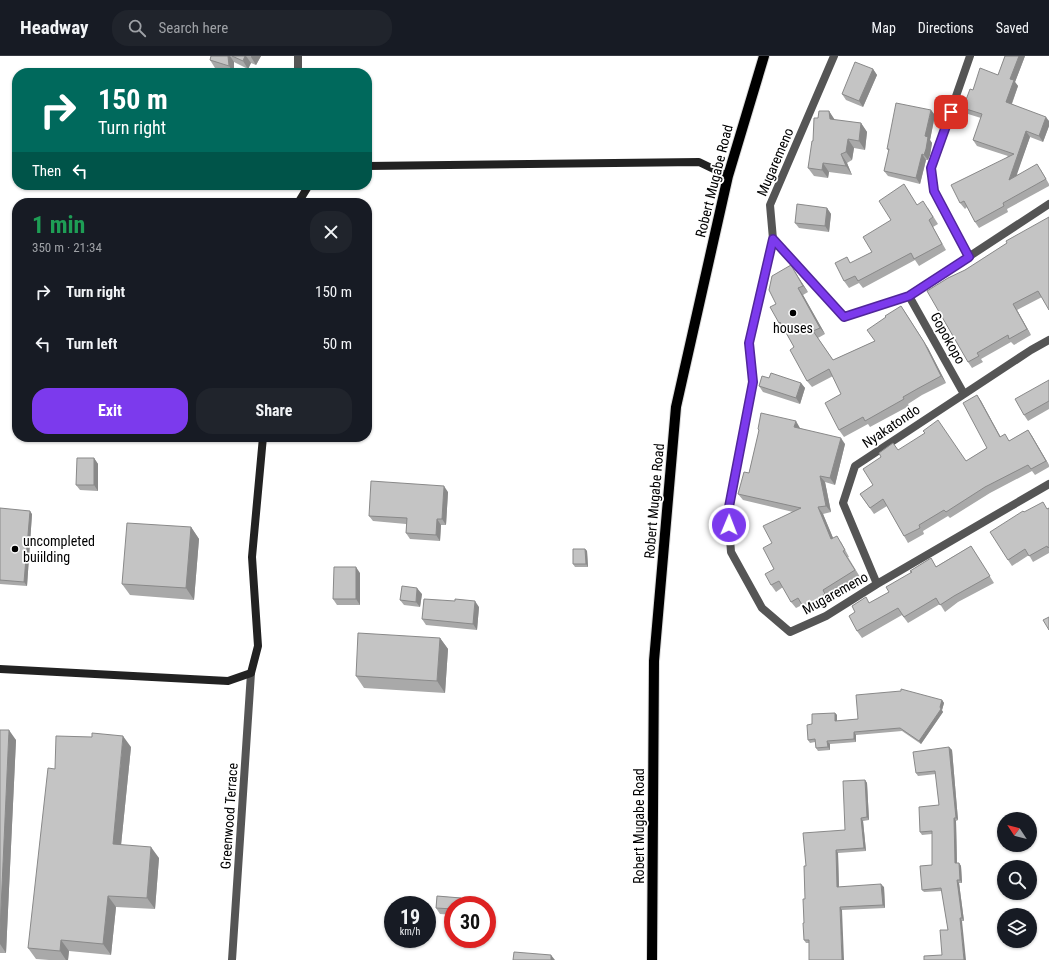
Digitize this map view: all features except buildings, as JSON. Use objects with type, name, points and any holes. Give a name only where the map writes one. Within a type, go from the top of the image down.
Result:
[{"type":"main road","name":"Robert Mugabe Road","points":[[652,960],[654,661],[676,406],[728,176],[764,56]]},
{"type":"street","points":[[298,56],[298,68]]},
{"type":"street","name":"Mugaremeno","points":[[834,56],[770,205],[773,239],[749,343],[753,382],[728,512],[731,552],[762,608],[790,632],[826,616],[877,584],[1049,484]]},
{"type":"street","points":[[969,257],[934,191],[931,168],[970,56]]},
{"type":"street","points":[[372,166],[699,162],[728,176]]},
{"type":"street","points":[[773,239],[844,317],[909,296],[1049,204]]},
{"type":"street","name":"Gopokopo","points":[[909,296],[964,394]]},
{"type":"street","name":"Nyakatondo","points":[[877,584],[843,502],[855,466],[1031,350],[1049,340]]},
{"type":"street","name":"Greenwood Terrace","points":[[232,960],[251,673],[258,646],[252,557],[263,442]]},
{"type":"street","points":[[0,669],[228,681],[251,673]]},
{"type":"place","name":"houses","points":[[793,313]]},
{"type":"place","name":"uncompleted buiilding","points":[[15,549]]},
{"type":"route","points":[[729,525],[728,512],[753,382],[749,343],[773,239],[844,317],[909,296],[969,257],[934,191],[931,168],[951,112]]}]
